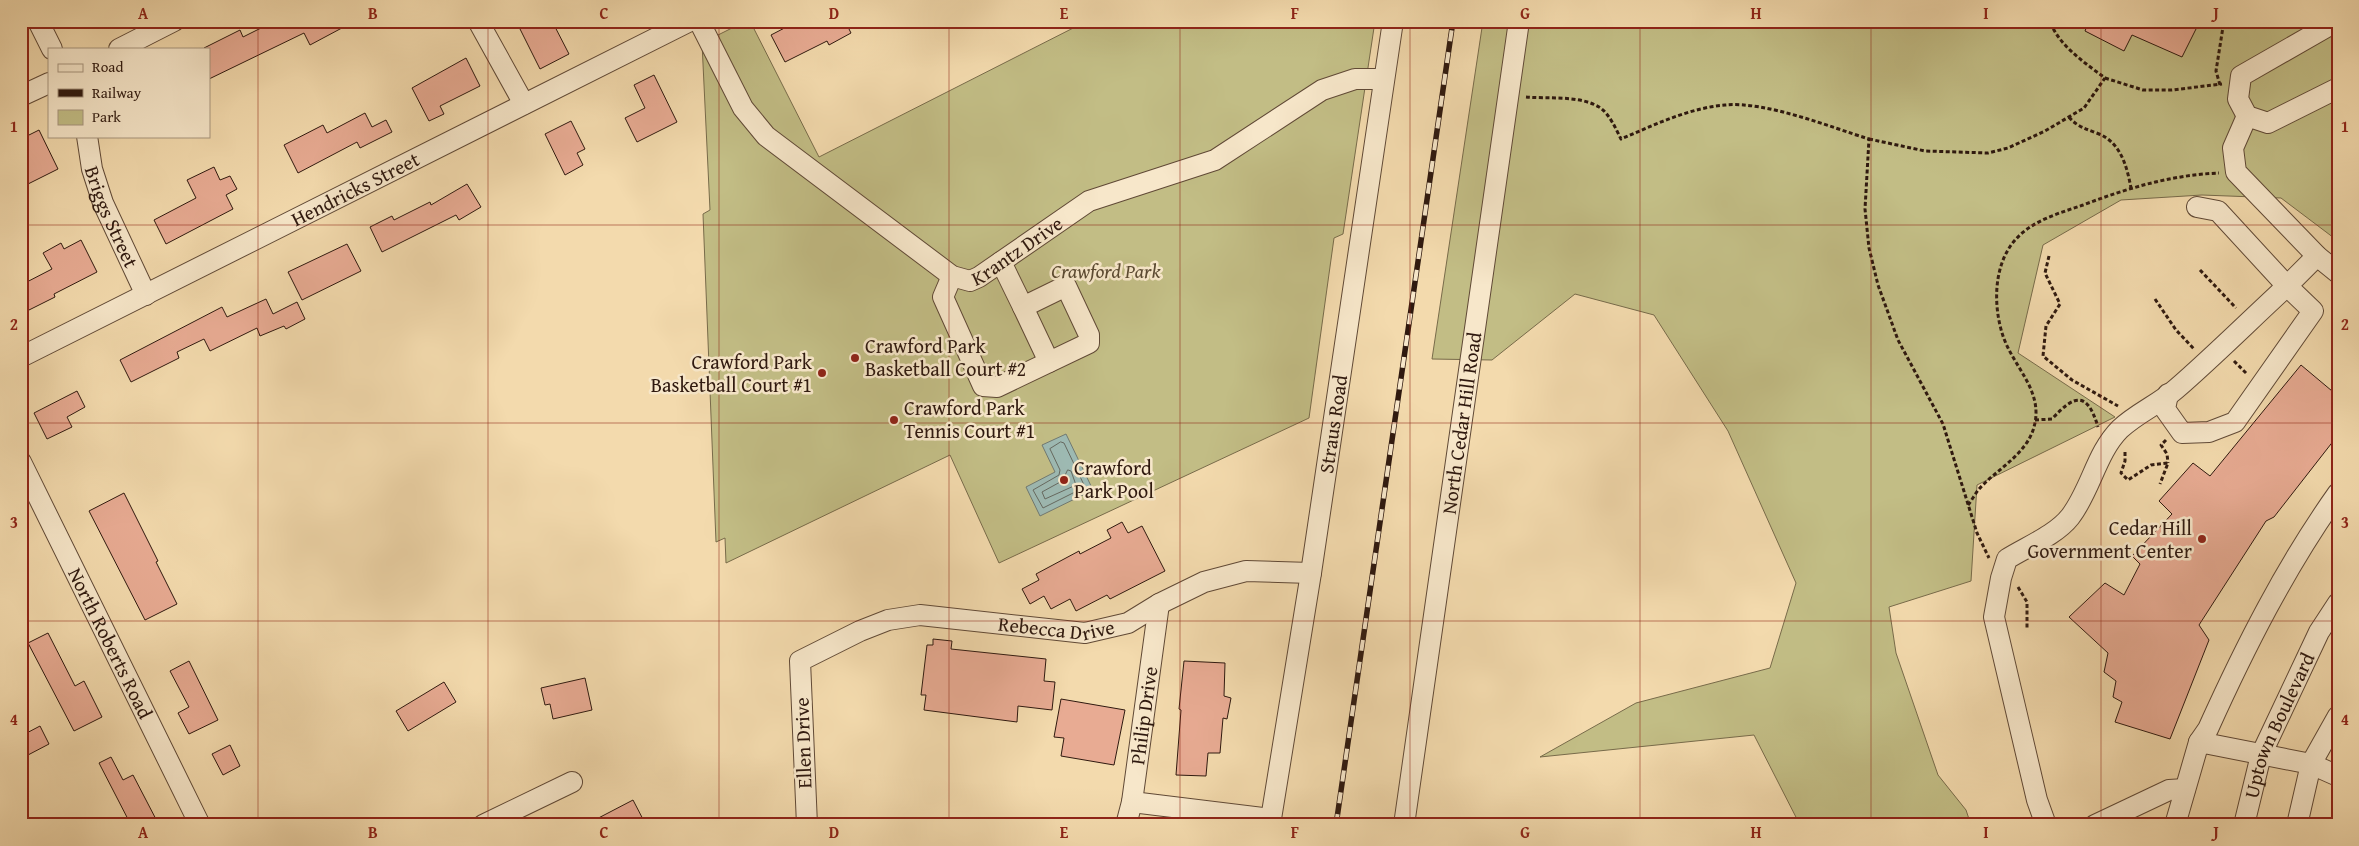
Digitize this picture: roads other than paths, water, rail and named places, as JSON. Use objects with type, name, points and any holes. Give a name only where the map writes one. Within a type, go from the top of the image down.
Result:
[{"type":"street","points":[[38,21],[52,48]]},
{"type":"street","points":[[121,48],[174,21]]},
{"type":"street","points":[[478,21],[524,104]]},
{"type":"street","name":"Hendricks Street","points":[[21,357],[690,21]]},
{"type":"street","name":"Krantz Drive","points":[[699,21],[743,108],[766,136],[952,276],[970,281],[979,277],[1089,201],[1215,160],[1322,90],[1355,80],[1384,78]]},
{"type":"street","name":"Straus Road","points":[[1270,822],[1311,573],[1393,21]]},
{"type":"street","name":"North Cedar Hill Road","points":[[1404,825],[1519,21]]},
{"type":"street","points":[[2337,21],[2241,76],[2238,98],[2247,116],[2268,123],[2338,88]]},
{"type":"street","points":[[21,96],[48,83]]},
{"type":"street","points":[[2247,116],[2233,148],[2236,172],[2318,256],[2338,273]]},
{"type":"street","name":"Briggs Street","points":[[87,138],[92,170],[103,203],[146,295]]},
{"type":"street","points":[[2168,394],[2165,409],[2182,432],[2209,432],[2235,422],[2313,311],[2287,286],[2218,211],[2197,207]]},
{"type":"street","points":[[2046,825],[2037,800],[1994,617],[2000,578],[2007,559],[2052,533],[2069,518],[2086,489],[2103,452],[2119,430],[2136,415],[2168,394],[2213,355],[2318,256]]},
{"type":"street","points":[[1001,262],[1049,362]]},
{"type":"street","points":[[952,276],[943,298],[983,386],[997,387],[1089,343],[1089,335],[1066,286],[1023,307]]},
{"type":"street","name":"North Roberts Road","points":[[21,462],[27,491],[200,825]]},
{"type":"street","points":[[2175,825],[2199,742],[2208,729],[2272,597],[2308,535],[2338,492]]},
{"type":"street","name":"Rebecca Drive","points":[[800,661],[860,631],[888,620],[920,615],[1085,632],[1128,623],[1159,604],[1204,582],[1246,571],[1311,573]]},
{"type":"street","name":"Uptown Boulevard","points":[[2244,825],[2261,755],[2319,632],[2338,603]]},
{"type":"street","name":"Philip Drive","points":[[1126,825],[1132,802],[1159,604]]},
{"type":"street","name":"Ellen Drive","points":[[800,661],[807,825]]},
{"type":"street","points":[[2297,825],[2311,764],[2338,716]]},
{"type":"street","points":[[2199,742],[2311,764],[2338,776]]},
{"type":"street","points":[[483,825],[572,782]]},
{"type":"street","points":[[2095,825],[2168,790],[2185,789]]},
{"type":"street","points":[[1132,802],[1270,822]]},
{"type":"water","name":"Crawford Park Pool","points":[[1066,434],[1093,490],[1040,516],[1026,487],[1055,472],[1042,445]]},
{"type":"railway","points":[[1336,825],[1453,21]]},
{"type":"place","name":"Crawford Park Basketball Court #2","points":[[855,358]]},
{"type":"place","name":"Crawford Park Basketball Court #1","points":[[822,373]]},
{"type":"place","name":"Crawford Park Tennis Court #1","points":[[894,420]]},
{"type":"place","name":"Crawford Park Pool","points":[[1064,480]]},
{"type":"place","name":"Cedar Hill Government Center","points":[[2202,539]]},
{"type":"park label","name":"Crawford Park","points":[[1106,271]]}]
